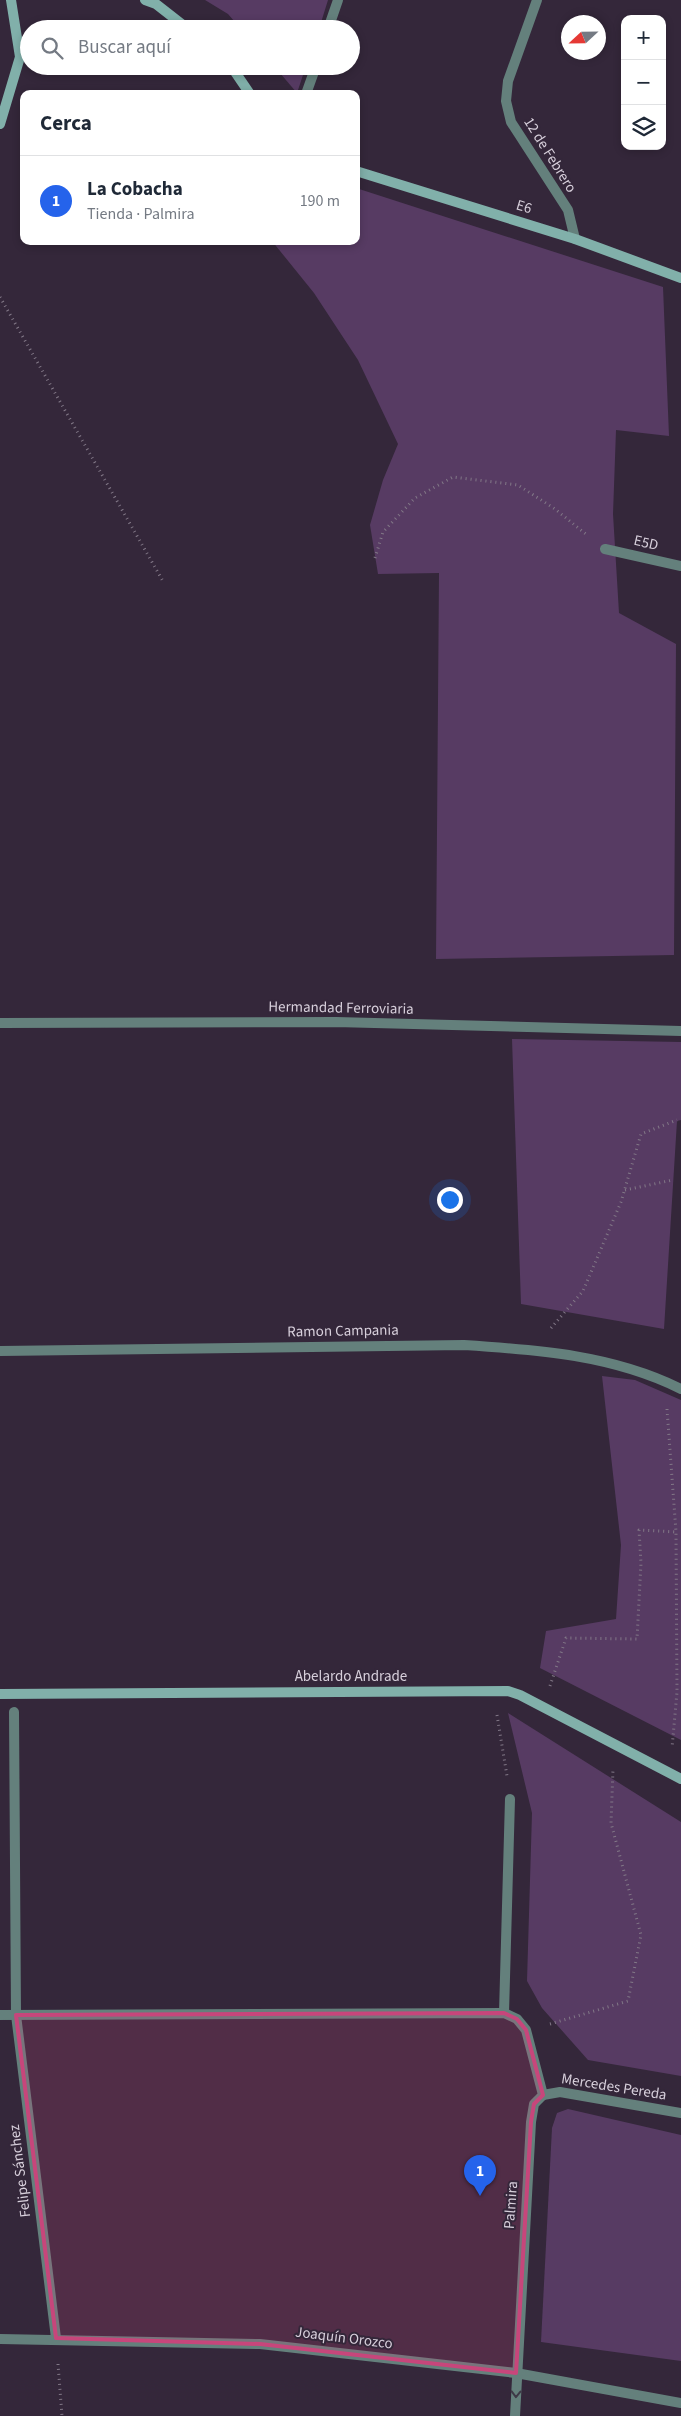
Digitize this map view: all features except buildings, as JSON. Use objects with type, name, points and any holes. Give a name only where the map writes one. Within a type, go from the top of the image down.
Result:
[{"type":"street","points":[[0,124],[20,57],[11,0]]},
{"type":"street","points":[[145,0],[156,4],[176,20]]},
{"type":"street","points":[[331,20],[338,0]]},
{"type":"street","name":"12 de Febrero","points":[[537,0],[508,81],[506,101],[511,122],[568,210],[575,239]]},
{"type":"street","points":[[237,75],[247,90]]},
{"type":"street","points":[[307,90],[313,75]]},
{"type":"street","name":"E6","points":[[360,172],[575,239],[681,278]]},
{"type":"street","name":"E5D","points":[[605,549],[681,566]]},
{"type":"street","name":"Hermandad Ferroviaria","points":[[0,1023],[336,1022],[681,1031]]},
{"type":"street","name":"Ramon Campania","points":[[0,1351],[464,1345],[532,1349],[600,1359],[681,1389]]},
{"type":"street","name":"Abelardo Andrade","points":[[0,1694],[494,1690],[520,1695],[681,1779]]},
{"type":"street","name":"Felipe Sánchez","points":[[14,1712],[16,2015],[56,2338]]},
{"type":"street","points":[[504,2013],[510,1799]]},
{"type":"street","points":[[0,2015],[504,2013],[517,2019],[526,2030],[543,2094]]},
{"type":"street","name":"Mercedes Pereda","points":[[543,2094],[560,2092],[681,2113]]},
{"type":"street","name":"Palmira","points":[[515,2416],[532,2122],[534,2104],[543,2094]]},
{"type":"street","name":"Joaquín Orozco","points":[[0,2339],[56,2338],[260,2344],[516,2373],[681,2403]]},
{"type":"path","points":[[0,297],[164,583]]},
{"type":"path","points":[[375,558],[383,532],[415,498],[453,477],[518,485],[556,509],[605,549]]},
{"type":"path","points":[[532,1349],[583,1291],[625,1190],[641,1134],[677,1120]]},
{"type":"path","points":[[625,1190],[673,1180]]},
{"type":"path","points":[[667,1413],[676,1532],[677,1692],[674,1736]]},
{"type":"path","points":[[544,1707],[566,1638],[637,1639],[641,1563],[639,1530],[676,1532]]},
{"type":"path","points":[[494,1690],[510,1799]]},
{"type":"path","points":[[526,2030],[628,2002],[641,1935],[611,1823],[613,1744]]},
{"type":"path","points":[[56,2338],[62,2416]]},
{"type":"highlighted area","points":[[504,2013],[517,2019],[526,2030],[543,2095],[534,2104],[531,2122],[516,2373],[260,2344],[56,2338],[16,2015]]},
{"type":"shaded area","points":[[205,0],[328,0],[322,20],[233,20],[228,14]]},
{"type":"shaded area","points":[[282,75],[303,75],[298,90],[294,90]]},
{"type":"shaded area","points":[[360,189],[663,287],[669,436],[616,430],[613,514],[619,613],[676,644],[674,955],[436,959],[439,573],[378,574],[370,525],[383,480],[398,444],[358,360],[314,293],[275,245],[360,245]]},
{"type":"shaded area","points":[[512,1039],[681,1042],[681,1120],[677,1121],[664,1329],[521,1304]]},
{"type":"shaded area","points":[[602,1376],[635,1380],[681,1400],[681,1740],[540,1668],[546,1631],[616,1619],[621,1545]]},
{"type":"shaded area","points":[[508,1713],[681,1822],[681,2076],[588,2060],[542,2008],[527,1981],[532,1813]]},
{"type":"shaded area","points":[[568,2109],[681,2135],[681,2361],[541,2342],[552,2128],[557,2113]]},
{"type":"place","name":"La Cobacha","points":[[480,2196]]}]
